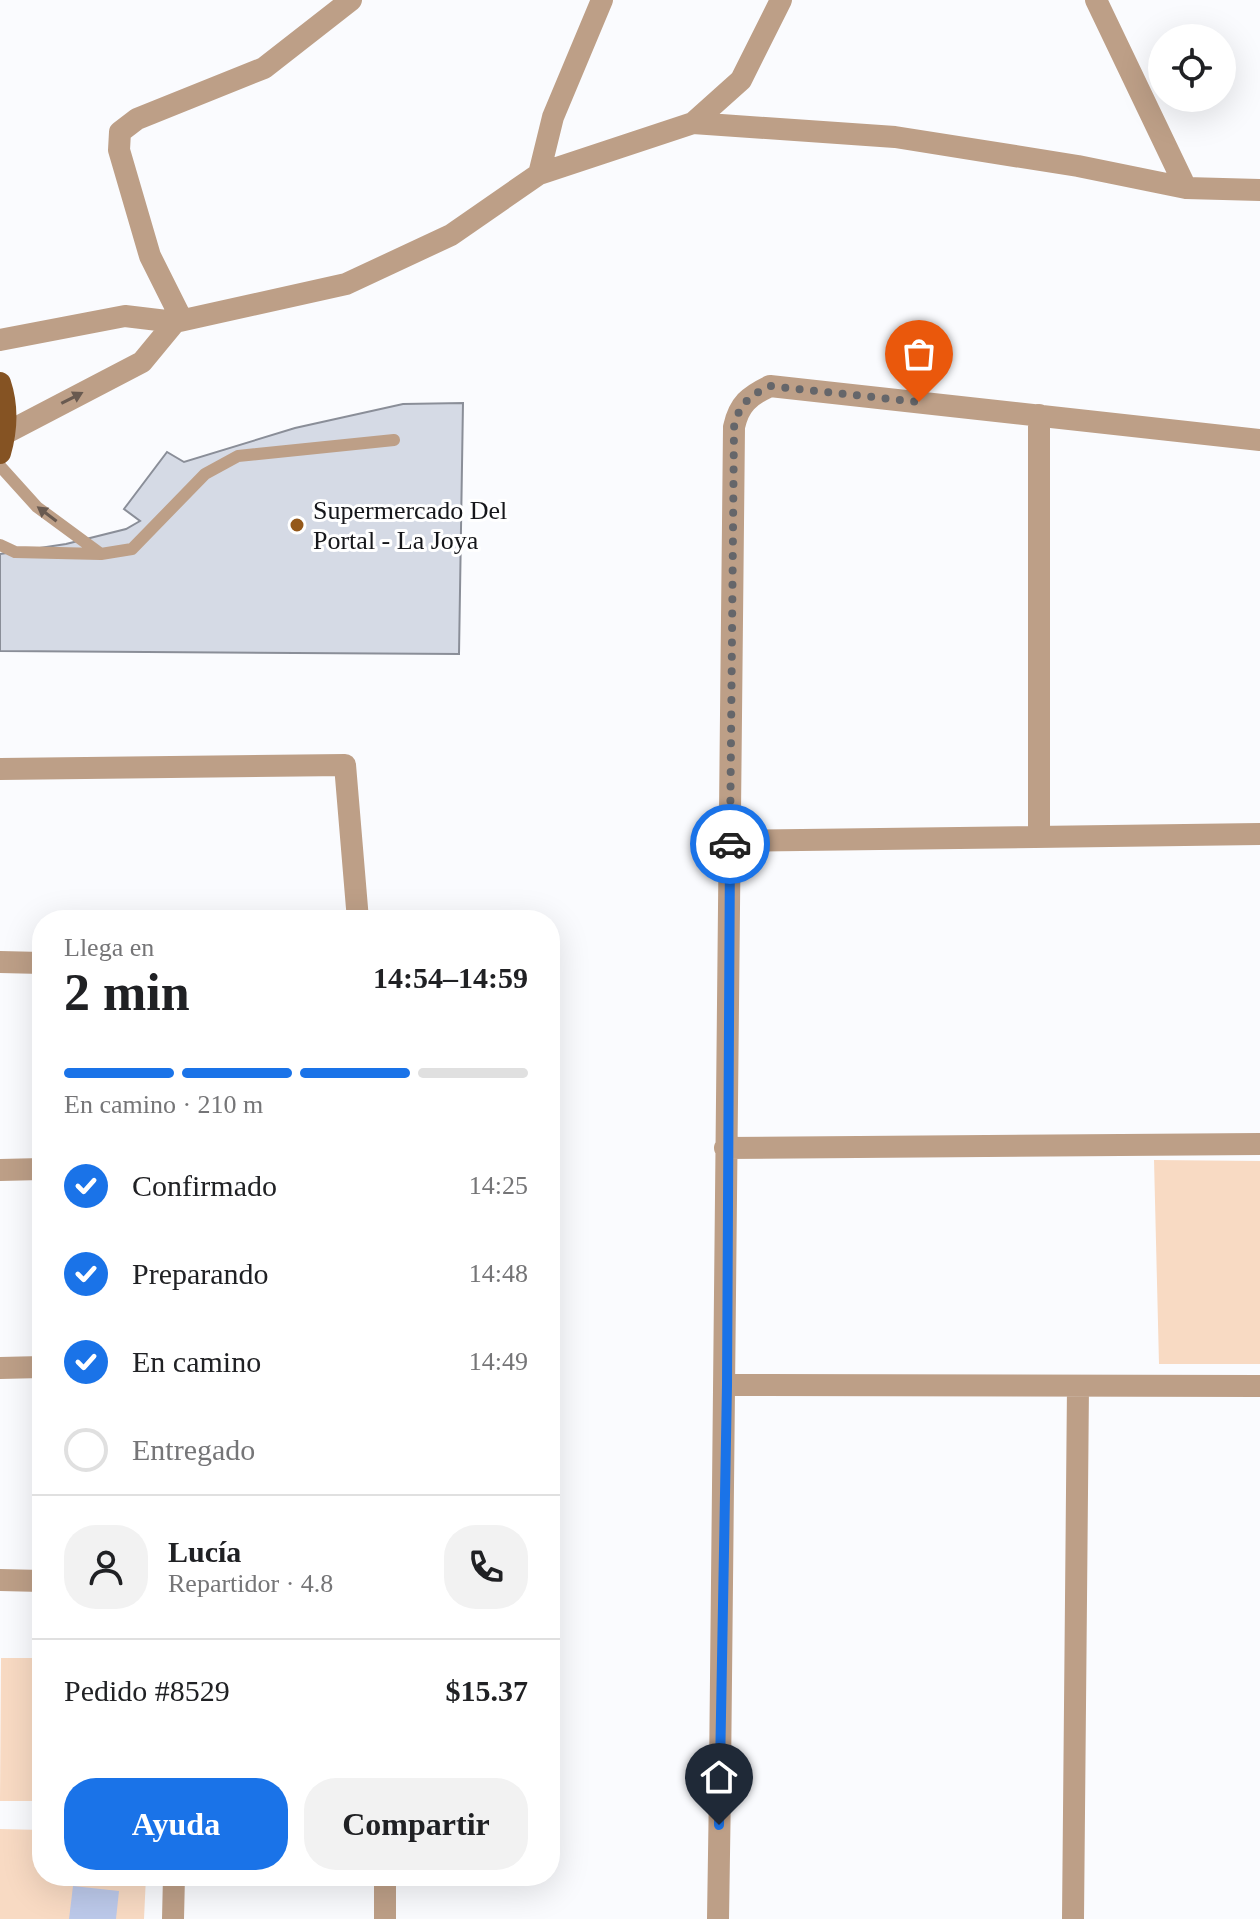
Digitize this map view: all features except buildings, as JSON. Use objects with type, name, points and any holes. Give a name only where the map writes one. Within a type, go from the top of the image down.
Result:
[{"type":"main road","points":[[0,383],[6,401],[3,443]]},
{"type":"street","points":[[178,321],[150,256],[119,150],[120,132],[137,119],[264,68],[351,0]]},
{"type":"street","points":[[539,174],[553,117],[602,0]]},
{"type":"street","points":[[693,123],[741,80],[781,0]]},
{"type":"street","points":[[1096,0],[1186,188]]},
{"type":"street","points":[[0,340],[125,316],[178,321],[346,284],[451,235],[539,174],[693,123],[895,137],[1078,166],[1186,188],[1260,190]]},
{"type":"street","points":[[3,443],[142,362],[178,321]]},
{"type":"street","points":[[718,1919],[727,1385],[725,1148],[734,427],[737,411],[749,396],[770,386],[1260,440]]},
{"type":"street","points":[[1039,415],[1039,837]]},
{"type":"street","points":[[0,769],[345,765],[357,910]]},
{"type":"street","points":[[730,841],[1260,834]]},
{"type":"street","points":[[0,962],[32,963]]},
{"type":"street","points":[[725,1148],[1260,1144]]},
{"type":"street","points":[[0,1170],[32,1169]]},
{"type":"street","points":[[0,1368],[32,1367]]},
{"type":"street","points":[[727,1385],[1260,1386]]},
{"type":"street","points":[[1073,1919],[1078,1386]]},
{"type":"street","points":[[0,1580],[32,1581]]},
{"type":"street","points":[[173,1919],[174,1886]]},
{"type":"street","points":[[385,1886],[385,1919]]},
{"type":"lane","points":[[0,545],[15,552],[101,554],[132,549],[205,474],[238,456],[394,440]]},
{"type":"lane","points":[[0,466],[37,507],[101,554]]},
{"type":"shaded area","points":[[1154,1160],[1260,1161],[1260,1364],[1159,1364]]},
{"type":"shaded area","points":[[1,1658],[32,1658],[32,1801],[0,1801]]},
{"type":"shaded area","points":[[0,1829],[32,1830],[32,1886],[146,1886],[144,1919],[0,1919]]},
{"type":"water","points":[[73,1886],[119,1891],[116,1919],[69,1919]]},
{"type":"way so far","points":[[730,844],[734,427],[737,411],[749,396],[770,386],[919,402]]},
{"type":"place","name":"Supermercado Del Portal - La Joya","points":[[297,525]]},
{"type":"route","points":[[719,1825],[727,1385],[725,1148],[730,844]]}]
